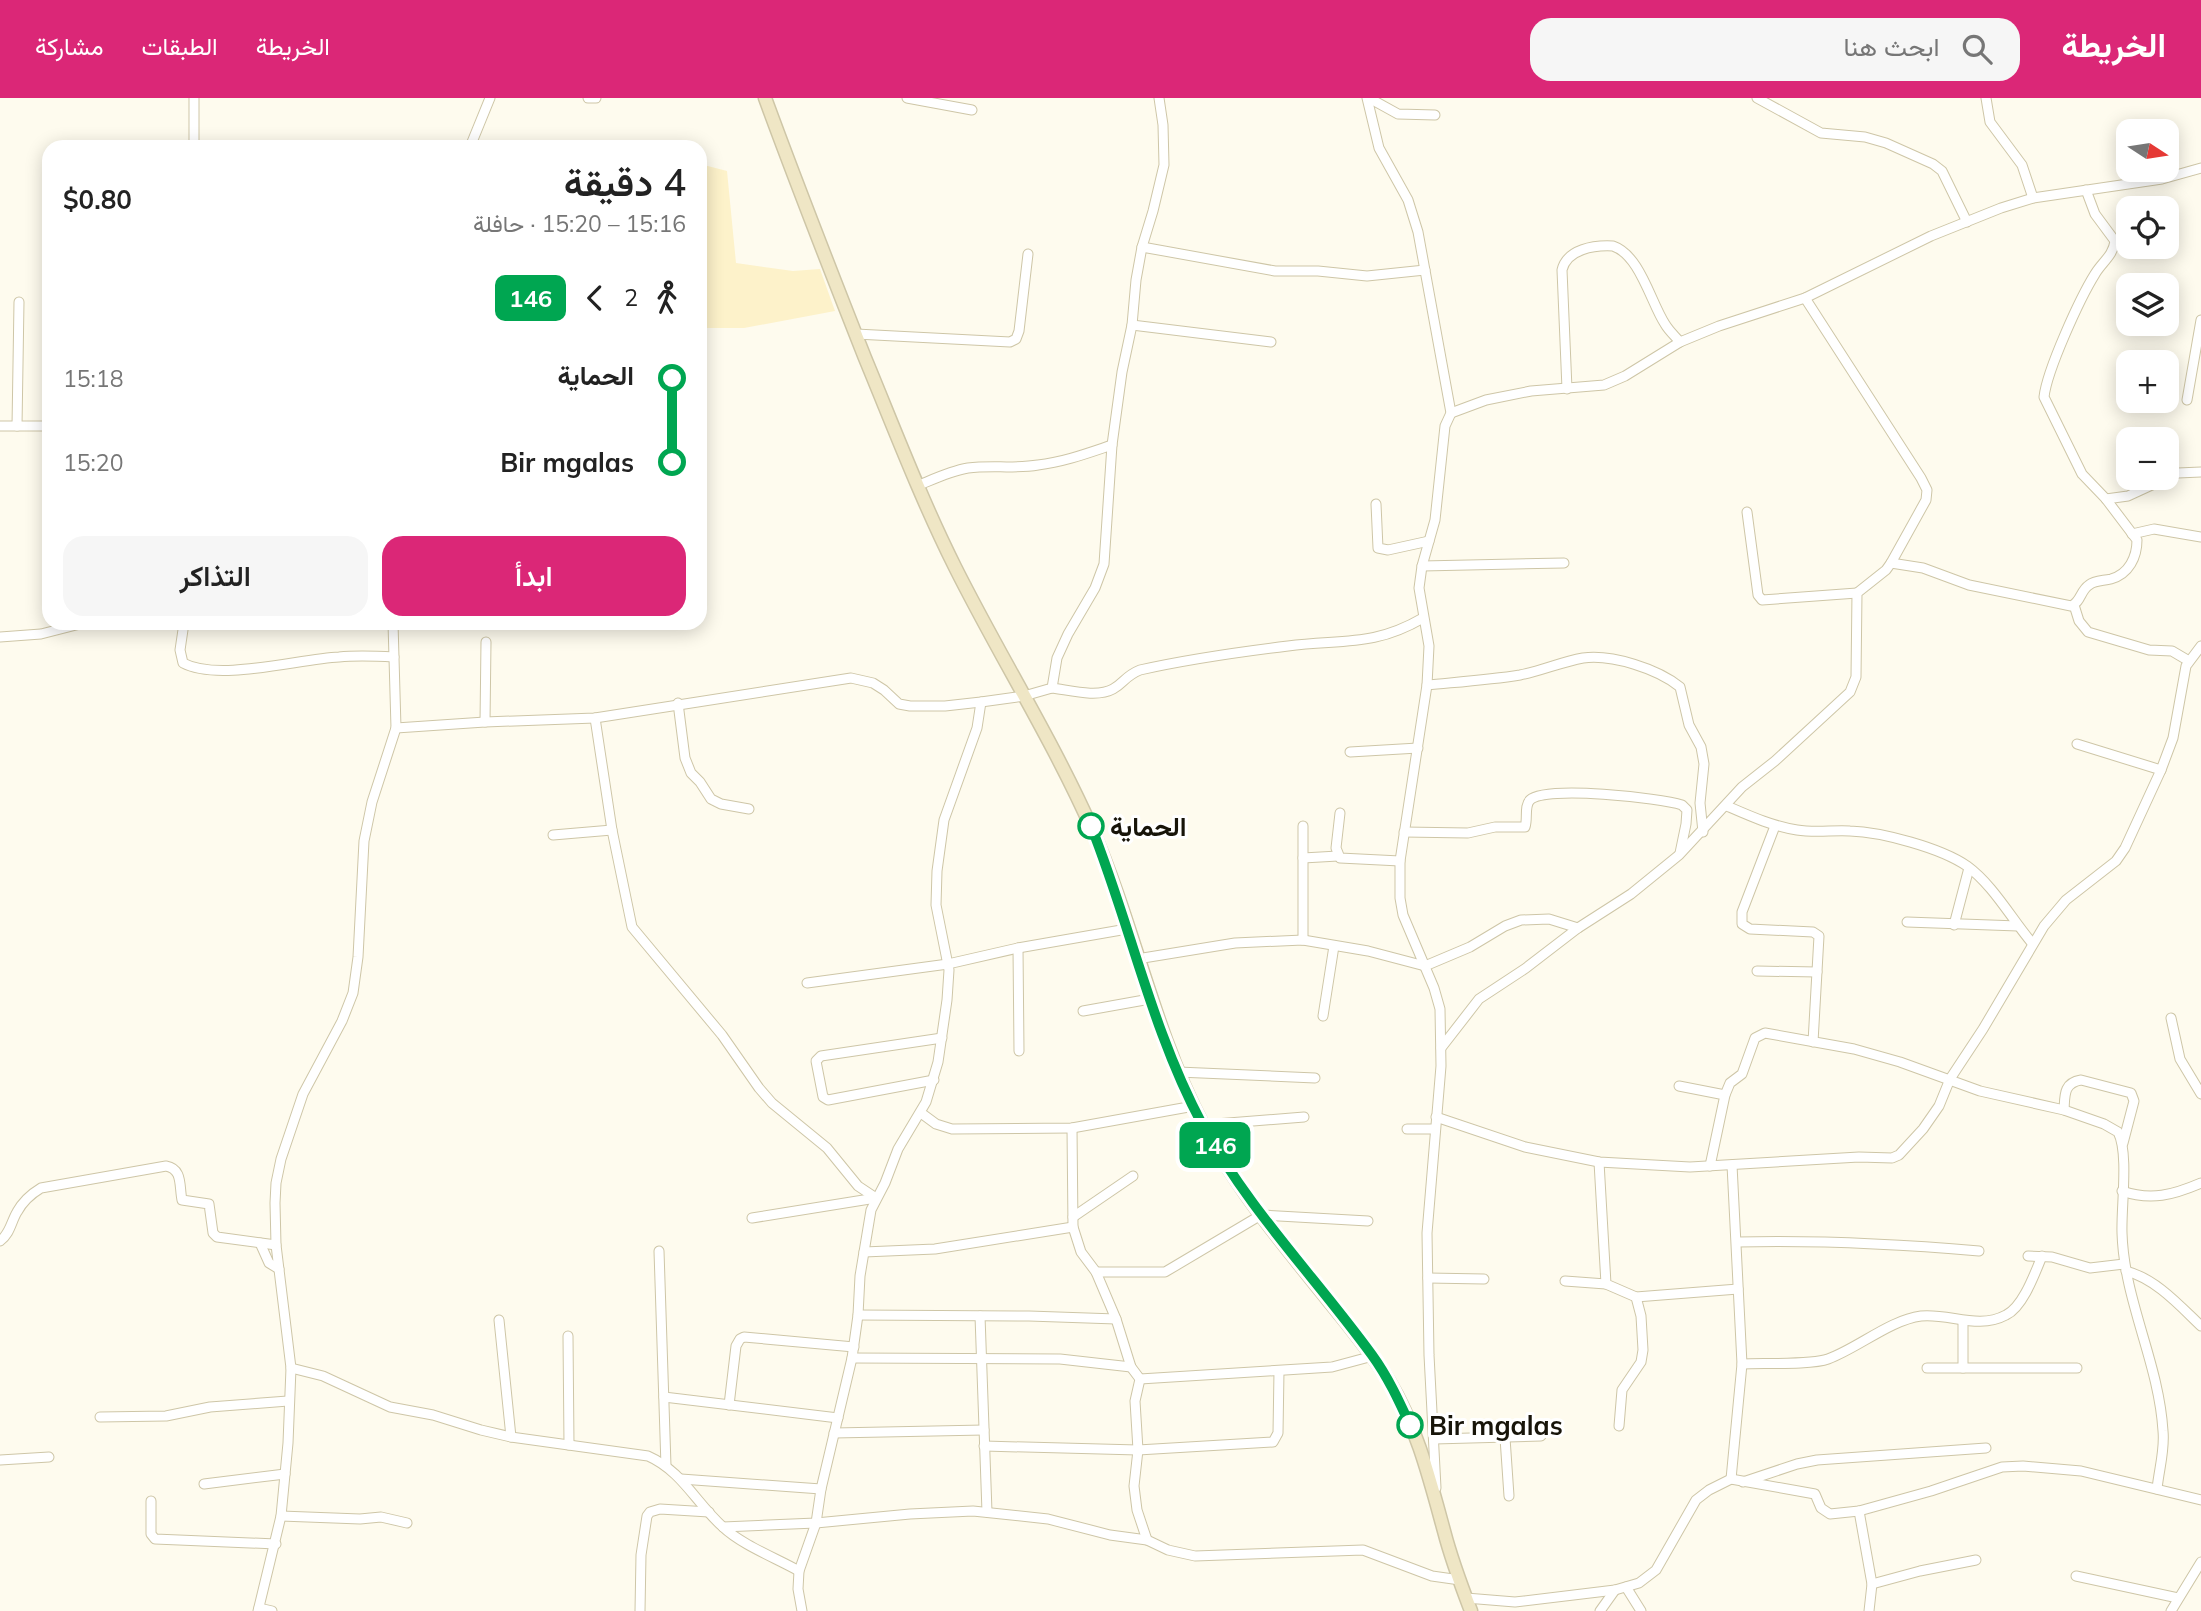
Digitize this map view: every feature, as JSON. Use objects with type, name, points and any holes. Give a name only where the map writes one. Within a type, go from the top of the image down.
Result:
[{"type":"main road","points":[[765,98],[798,189],[917,486],[956,569],[1091,826],[1178,1072],[1203,1125],[1261,1215],[1373,1356],[1392,1386],[1410,1425],[1471,1611]]},
{"type":"street","points":[[194,98],[194,140]]},
{"type":"street","points":[[473,140],[490,98]]},
{"type":"street","points":[[588,98],[596,98]]},
{"type":"street","points":[[907,98],[972,110]]},
{"type":"street","points":[[1052,688],[1058,657],[1095,588],[1104,564],[1112,445],[1122,372],[1132,325],[1142,247],[1164,164],[1159,98]]},
{"type":"street","points":[[1368,98],[1398,114],[1436,115]]},
{"type":"street","points":[[1368,98],[1379,148],[1408,200],[1418,232],[1451,413],[1445,426],[1435,520],[1422,566],[1419,588],[1429,646],[1427,685],[1400,862],[1403,915],[1434,988],[1440,1009],[1441,1048],[1428,1202],[1429,1355],[1437,1504]]},
{"type":"street","points":[[1757,98],[1821,133],[1865,137],[1934,164],[1942,171],[1967,222]]},
{"type":"street","points":[[1986,98],[1990,122],[2022,165],[2033,198]]},
{"type":"street","points":[[1451,413],[1486,400],[1531,391],[1604,385],[1625,376],[1680,342],[1719,326],[1805,298],[1844,281],[1903,249],[2033,198],[2162,179],[2201,168]]},
{"type":"street","points":[[1891,563],[1923,568],[1969,585],[2067,606],[2074,605],[2086,587],[2118,576],[2134,560],[2137,540],[2106,499],[2082,474],[2044,397],[2074,313],[2095,272],[2114,249],[2115,242],[2095,214],[2086,190]]},
{"type":"street","points":[[1567,389],[1562,270],[1566,259],[1582,249],[1613,246],[1628,256],[1640,273],[1665,324],[1680,342]]},
{"type":"street","points":[[1142,247],[1275,271],[1367,276],[1425,270]]},
{"type":"street","points":[[856,334],[1010,342],[1016,339],[1019,331],[1028,254]]},
{"type":"street","points":[[1747,512],[1758,595],[1762,600],[1857,593],[1886,570],[1926,499],[1927,490],[1911,462],[1805,298]]},
{"type":"street","points":[[17,426],[19,302]]},
{"type":"street","points":[[2188,400],[2201,320]]},
{"type":"street","points":[[1132,325],[1271,342]]},
{"type":"street","points":[[0,426],[42,426]]},
{"type":"street","points":[[917,486],[950,472],[971,468],[1043,465],[1112,445]]},
{"type":"street","points":[[2106,499],[2128,496],[2178,473],[2201,472]]},
{"type":"street","points":[[1376,504],[1378,548],[1388,550],[1429,541]]},
{"type":"street","points":[[2132,534],[2154,529],[2201,537]]},
{"type":"street","points":[[1422,566],[1564,563]]},
{"type":"street","points":[[1441,1048],[1479,999],[1526,968],[1578,928],[1631,894],[1679,855],[1742,787],[1775,761],[1850,692],[1856,677],[1857,593]]},
{"type":"street","points":[[2074,605],[2079,621],[2093,634],[2149,650],[2169,650],[2189,661]]},
{"type":"street","points":[[396,728],[595,718],[851,678],[873,683],[903,705],[945,706],[981,702],[1024,696],[1052,688],[1098,692],[1111,690],[1123,678],[1140,670],[1285,646],[1368,640],[1403,630],[1423,618]]},
{"type":"street","points":[[0,637],[57,630]]},
{"type":"street","points":[[183,630],[180,650],[183,663],[192,668],[251,668],[339,657],[394,657]]},
{"type":"street","points":[[272,1611],[259,1610],[281,1516],[291,1368],[276,1245],[276,1183],[308,1081],[342,1021],[353,993],[358,957],[365,841],[372,802],[396,728],[393,630]]},
{"type":"street","points":[[485,722],[486,642]]},
{"type":"street","points":[[1436,1117],[1525,1147],[1599,1163],[1665,1167],[1710,1166],[1899,1156],[1939,1106],[1950,1079],[1983,1030],[2032,943],[2066,900],[2116,860],[2129,839],[2173,738],[2189,661],[2201,646]]},
{"type":"street","points":[[1427,685],[1486,680],[1597,657],[1662,674],[1680,687],[1689,725],[1701,747],[1704,764],[1700,803],[1703,832]]},
{"type":"street","points":[[802,1611],[798,1589],[799,1570],[816,1523],[821,1489],[853,1352],[860,1276],[871,1210],[898,1149],[921,1113],[933,1080],[942,1038],[948,964],[936,905],[941,838],[944,820],[977,727],[981,702]]},
{"type":"street","points":[[678,704],[685,758],[691,773],[711,799],[721,804],[749,809]]},
{"type":"street","points":[[595,718],[612,830],[630,919],[636,933],[722,1035],[772,1103],[827,1148],[858,1186],[876,1198]]},
{"type":"street","points":[[2077,744],[2161,770]]},
{"type":"street","points":[[1350,752],[1418,748]]},
{"type":"street","points":[[1404,832],[1468,833],[1495,827],[1525,827],[1528,803],[1531,800],[1555,793],[1584,793],[1682,805],[1687,810],[1679,855]]},
{"type":"street","points":[[1727,806],[1775,826],[1810,832],[1850,831],[1881,834],[1956,860],[1969,868],[1999,899],[2032,943]]},
{"type":"street","points":[[1338,856],[1336,843],[1340,813]]},
{"type":"street","points":[[1775,826],[1742,912],[1742,924],[1750,929],[1816,933],[1819,936],[1813,1042]]},
{"type":"street","points":[[1303,827],[1303,940]]},
{"type":"street","points":[[553,835],[612,830]]},
{"type":"street","points":[[1303,858],[1338,856],[1343,859],[1400,862]]},
{"type":"street","points":[[1954,925],[1969,868]]},
{"type":"street","points":[[1137,959],[1235,943],[1303,940],[1368,951],[1425,966],[1470,947],[1505,926],[1521,920],[1549,919],[1578,928]]},
{"type":"street","points":[[1907,922],[2018,926]]},
{"type":"street","points":[[807,983],[948,964],[1018,948],[1127,929]]},
{"type":"street","points":[[1323,1016],[1334,946]]},
{"type":"street","points":[[1018,948],[1019,1051]]},
{"type":"street","points":[[1757,971],[1817,972]]},
{"type":"street","points":[[1083,1011],[1150,999]]},
{"type":"street","points":[[2171,1018],[2180,1059],[2201,1094]]},
{"type":"street","points":[[1710,1166],[1725,1095],[1730,1083],[1742,1073],[1755,1038],[1761,1033],[1854,1049],[1980,1091],[2064,1110],[2104,1124],[2118,1132],[2122,1145]]},
{"type":"street","points":[[933,1080],[828,1100],[823,1097],[816,1061],[821,1056],[942,1038]]},
{"type":"street","points":[[1178,1072],[1315,1078]]},
{"type":"street","points":[[2064,1110],[2065,1091],[2069,1083],[2081,1080],[2131,1093],[2134,1101],[2122,1145],[2125,1267],[2149,1351],[2163,1430],[2157,1489]]},
{"type":"street","points":[[1679,1086],[1725,1095]]},
{"type":"street","points":[[921,1113],[936,1124],[952,1129],[1072,1128],[1194,1106]]},
{"type":"street","points":[[1203,1125],[1304,1118]]},
{"type":"street","points":[[1072,1128],[1073,1222],[1081,1252],[1096,1272],[1116,1319],[1131,1367],[1140,1379],[1135,1401],[1138,1450],[1134,1486],[1137,1510],[1147,1540]]},
{"type":"street","points":[[1407,1129],[1434,1129]]},
{"type":"street","points":[[1599,1163],[1606,1284]]},
{"type":"street","points":[[1731,1479],[1742,1364],[1732,1165]]},
{"type":"street","points":[[0,1241],[9,1232],[19,1208],[41,1188],[166,1166],[173,1167],[178,1172],[182,1199],[210,1206],[215,1235],[226,1239],[276,1245]]},
{"type":"street","points":[[864,1252],[935,1249],[1073,1222],[1133,1176]]},
{"type":"street","points":[[2122,1191],[2159,1197],[2201,1183]]},
{"type":"street","points":[[752,1218],[876,1198]]},
{"type":"street","points":[[1096,1272],[1166,1272],[1261,1215],[1368,1221]]},
{"type":"street","points":[[1737,1242],[1803,1240],[1895,1243],[1979,1251]]},
{"type":"street","points":[[260,1243],[269,1263],[279,1269]]},
{"type":"street","points":[[659,1251],[666,1466]]},
{"type":"street","points":[[2028,1256],[2076,1262],[2090,1268],[2125,1267],[2149,1281],[2201,1326]]},
{"type":"street","points":[[1742,1364],[1827,1359],[1902,1322],[1918,1317],[1981,1321],[2007,1315],[2026,1293],[2042,1256]]},
{"type":"street","points":[[1428,1278],[1484,1279]]},
{"type":"street","points":[[1564,1281],[1606,1284],[1636,1297],[1738,1289]]},
{"type":"street","points":[[1619,1426],[1622,1390],[1641,1362],[1643,1350],[1641,1316],[1636,1297]]},
{"type":"street","points":[[858,1315],[1116,1319]]},
{"type":"street","points":[[980,1316],[987,1512]]},
{"type":"street","points":[[499,1320],[511,1437]]},
{"type":"street","points":[[1963,1321],[1963,1368]]},
{"type":"street","points":[[568,1336],[569,1445]]},
{"type":"street","points":[[729,1405],[736,1346],[744,1337],[853,1352],[980,1359],[1060,1359],[1131,1367]]},
{"type":"street","points":[[1140,1379],[1332,1367],[1373,1356]]},
{"type":"street","points":[[291,1368],[323,1376],[390,1408],[432,1415],[511,1437],[639,1454],[666,1466],[681,1479],[723,1527],[799,1570]]},
{"type":"street","points":[[1927,1368],[2077,1368]]},
{"type":"street","points":[[984,1446],[1138,1450],[1273,1442],[1279,1433],[1279,1371]]},
{"type":"street","points":[[664,1396],[838,1418]]},
{"type":"street","points":[[100,1417],[166,1416],[210,1407],[288,1401]]},
{"type":"street","points":[[834,1433],[984,1430]]},
{"type":"street","points":[[1434,1439],[1541,1436]]},
{"type":"street","points":[[1505,1438],[1509,1496]]},
{"type":"street","points":[[1741,1483],[1817,1460],[1986,1448]]},
{"type":"street","points":[[0,1460],[49,1457]]},
{"type":"street","points":[[1466,1598],[1515,1602],[1615,1590],[1639,1583],[1656,1570],[1696,1500],[1731,1479],[1741,1483],[1815,1494],[1821,1508],[1830,1514],[1859,1511],[2002,1467],[2023,1466],[2081,1471],[2201,1500]]},
{"type":"street","points":[[204,1484],[285,1474]]},
{"type":"street","points":[[681,1479],[821,1489]]},
{"type":"street","points":[[151,1501],[150,1534],[155,1539],[275,1544]]},
{"type":"street","points":[[640,1611],[640,1555],[647,1516],[660,1509],[709,1512]]},
{"type":"street","points":[[1859,1511],[1872,1584],[1869,1611]]},
{"type":"street","points":[[723,1527],[816,1523],[909,1514],[987,1512],[1048,1519],[1110,1535],[1147,1540],[1168,1550],[1195,1556],[1363,1550],[1432,1576],[1460,1580]]},
{"type":"street","points":[[281,1516],[360,1519],[381,1517],[407,1523]]},
{"type":"street","points":[[1872,1584],[1976,1560]]},
{"type":"street","points":[[2171,1611],[2201,1562]]},
{"type":"street","points":[[2076,1576],[2178,1598]]},
{"type":"street","points":[[1626,1587],[1641,1611]]},
{"type":"street","points":[[1600,1611],[1615,1590]]},
{"type":"shaded area","points":[[707,166],[727,171],[736,263],[793,271],[820,269],[835,311],[744,328],[707,328]]},
{"type":"bus line","name":"146","points":[[1091,826],[1108,868],[1150,999],[1178,1072],[1203,1125],[1261,1215],[1373,1356],[1392,1386],[1410,1425]]},
{"type":"place","name":"الحماية","points":[[1091,826]]},
{"type":"place","name":"Bir mgalas","points":[[1410,1425]]}]
